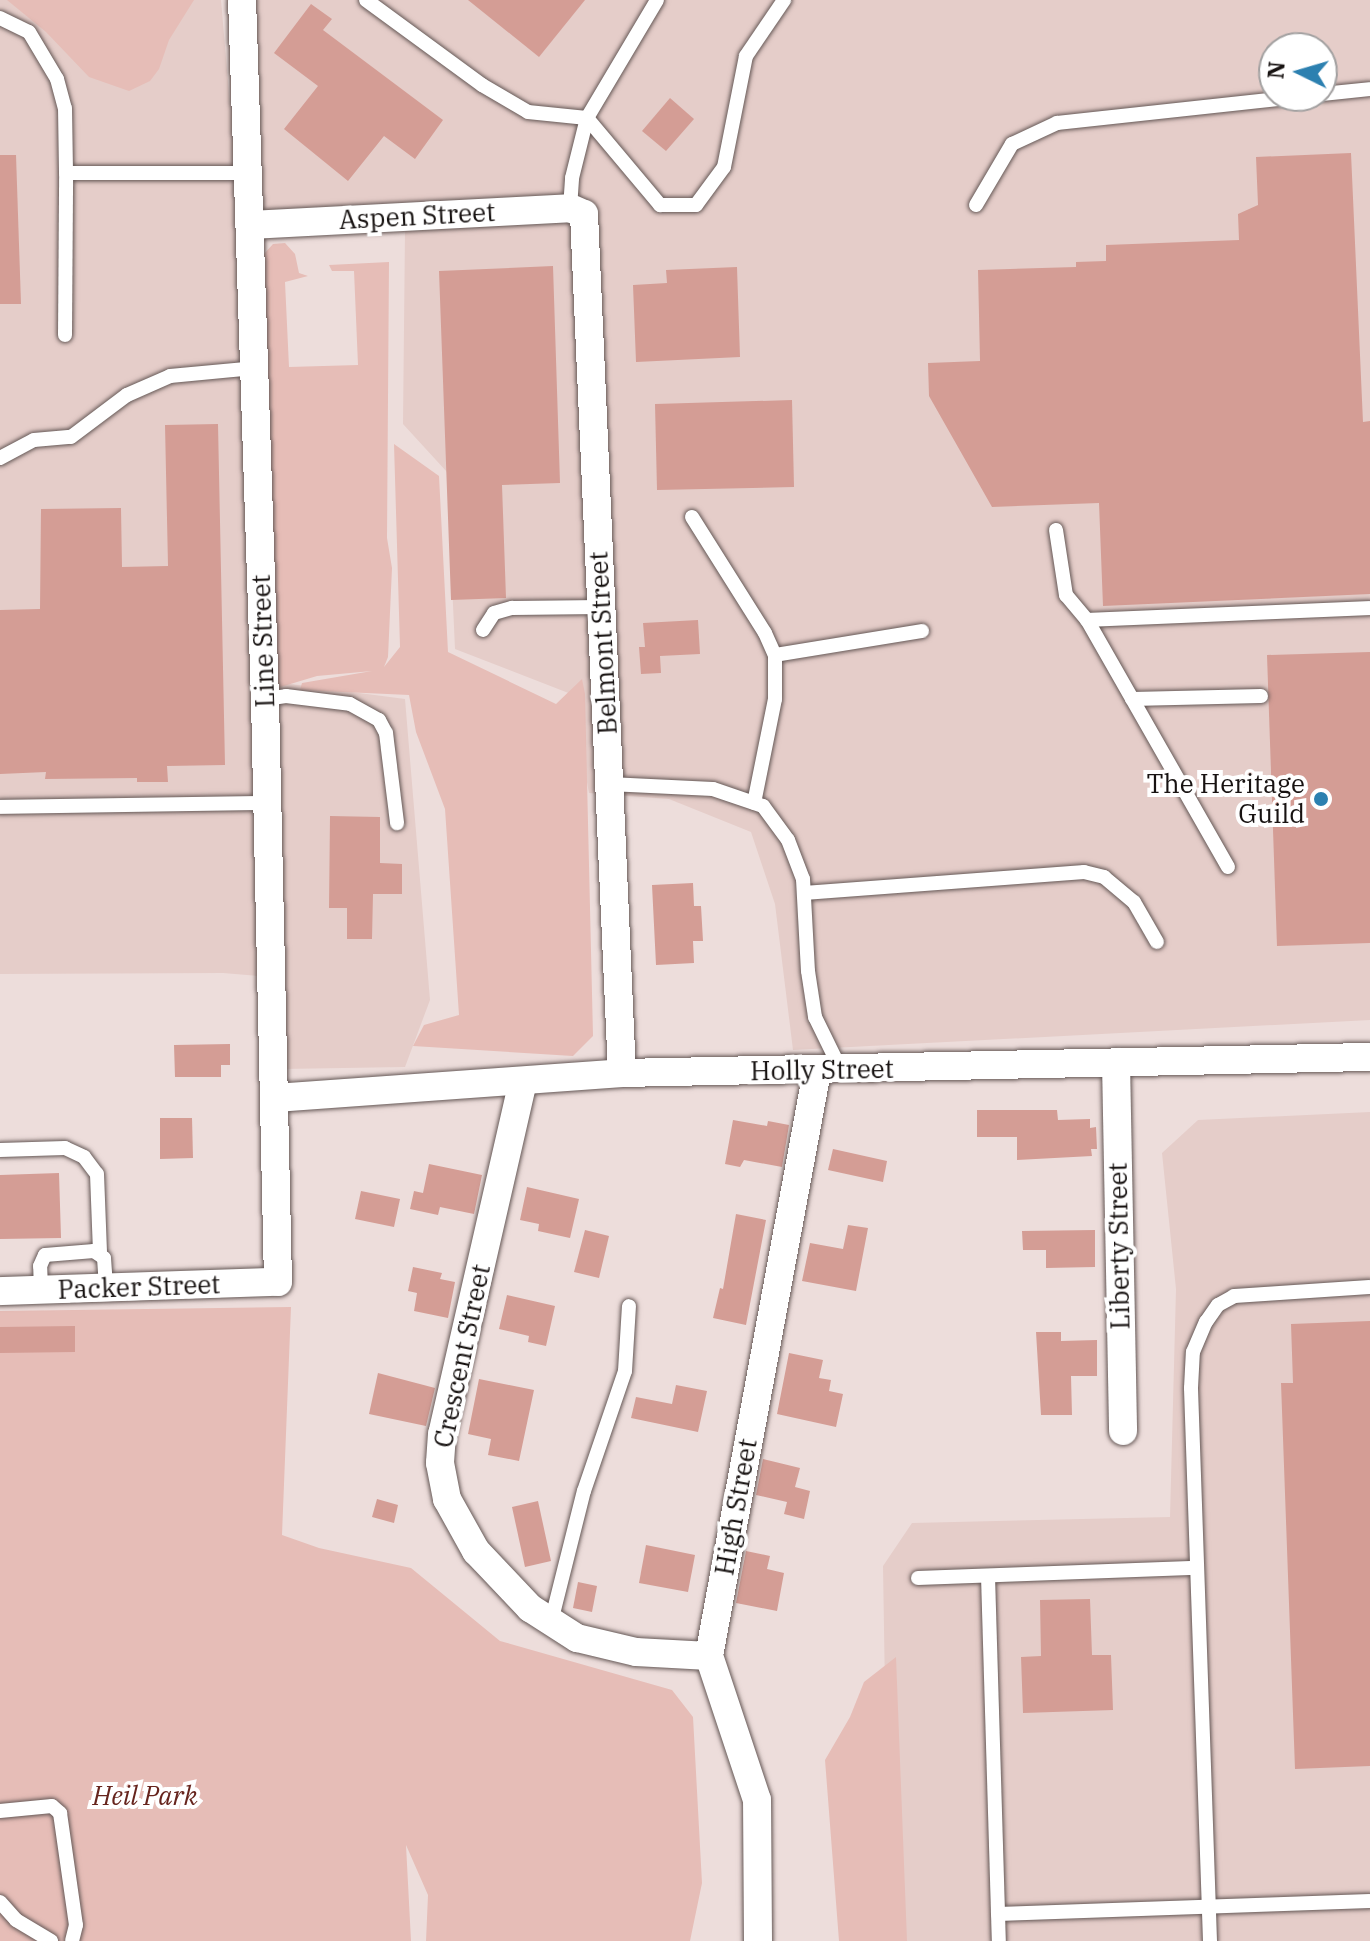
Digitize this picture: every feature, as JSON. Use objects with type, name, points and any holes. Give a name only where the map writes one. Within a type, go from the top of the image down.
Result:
[{"type":"street","name":"Line Street","points":[[242,0],[268,803],[278,1282]]},
{"type":"street","name":"Aspen Street","points":[[250,225],[577,211]]},
{"type":"street","name":"Belmont Street","points":[[577,211],[601,607],[622,1073]]},
{"type":"street","name":"Holly Street","points":[[275,1098],[622,1073],[1370,1057]]},
{"type":"street","name":"Liberty Street","points":[[1116,1062],[1123,1431]]},
{"type":"street","name":"High Street","points":[[758,1941],[757,1800],[709,1656],[829,1070]]},
{"type":"street","name":"Crescent Street","points":[[523,1081],[442,1434],[440,1463],[447,1499],[476,1551],[530,1608],[577,1638],[636,1652],[709,1656]]},
{"type":"street","name":"Packer Street","points":[[0,1291],[278,1282]]},
{"type":"lane","points":[[366,0],[482,85],[528,112],[587,118],[660,205],[696,205],[724,167],[746,56],[784,0]]},
{"type":"lane","points":[[577,211],[572,178],[587,118],[657,0]]},
{"type":"lane","points":[[0,18],[29,32],[57,79],[65,108],[65,335]]},
{"type":"lane","points":[[1338,92],[1370,89]]},
{"type":"lane","points":[[976,205],[1012,144],[1057,123],[1258,101]]},
{"type":"lane","points":[[66,173],[248,173]]},
{"type":"lane","points":[[0,458],[34,440],[71,437],[127,395],[170,376],[254,368]]},
{"type":"lane","points":[[692,517],[765,633],[775,655],[775,699],[754,803]]},
{"type":"lane","points":[[1056,530],[1066,595],[1087,620],[1228,867]]},
{"type":"lane","points":[[483,630],[494,613],[512,608],[601,607]]},
{"type":"lane","points":[[1087,620],[1370,608]]},
{"type":"lane","points":[[775,655],[922,631]]},
{"type":"lane","points":[[265,699],[286,696],[350,704],[379,720],[386,733],[397,823]]},
{"type":"lane","points":[[1132,699],[1261,696]]},
{"type":"lane","points":[[609,784],[713,789],[763,806],[788,840],[803,879],[808,971],[815,1017],[829,1070]]},
{"type":"lane","points":[[0,807],[268,803]]},
{"type":"lane","points":[[804,893],[1084,872],[1104,877],[1134,902],[1157,942]]},
{"type":"lane","points":[[0,1150],[65,1148],[84,1157],[97,1174],[100,1253],[104,1258],[106,1288]]},
{"type":"lane","points":[[41,1290],[40,1266],[45,1255],[100,1253]]},
{"type":"lane","points":[[1210,1941],[1191,1388],[1193,1352],[1206,1322],[1218,1305],[1234,1296],[1370,1287]]},
{"type":"lane","points":[[551,1622],[584,1491],[625,1371],[629,1306]]},
{"type":"lane","points":[[918,1578],[1197,1568]]},
{"type":"lane","points":[[988,1576],[999,1941]]},
{"type":"lane","points":[[0,1811],[52,1806],[60,1813],[76,1925],[72,1941]]},
{"type":"lane","points":[[998,1914],[1370,1901]]},
{"type":"lane","points":[[0,1902],[16,1920],[51,1941]]},
{"type":"shaded area","points":[[0,0],[221,0],[231,117],[227,0],[1370,0],[1370,1020],[793,1050],[775,904],[751,832],[669,799],[589,793],[571,694],[455,649],[447,472],[403,424],[405,231],[240,220],[275,682],[405,699],[430,1000],[405,1067],[282,1069],[281,978],[223,973],[0,974]]},
{"type":"shaded area","points":[[1370,1112],[1370,1941],[889,1941],[883,1566],[912,1523],[1170,1517],[1176,1289],[1162,1153],[1198,1120]]},
{"type":"green space","points":[[7,0],[194,0],[169,40],[159,69],[150,81],[129,91],[89,77],[46,32]]},
{"type":"green space","points":[[285,243],[295,254],[299,273],[308,276],[285,282],[289,367],[358,365],[354,271],[332,271],[329,265],[389,262],[387,538],[392,568],[388,657],[384,667],[400,647],[394,444],[439,476],[448,652],[556,704],[582,679],[585,694],[593,1036],[573,1056],[413,1046],[424,1025],[459,1015],[445,809],[416,732],[409,695],[300,690],[302,683],[372,671],[317,676],[277,688],[264,254],[273,244]]},
{"type":"green space","name":"Heil Park","points":[[291,1307],[282,1535],[319,1548],[411,1568],[500,1641],[672,1690],[693,1717],[702,1883],[690,1941],[426,1941],[428,1895],[406,1845],[411,1941],[0,1941],[0,1311]]},
{"type":"green space","points":[[896,1657],[907,1941],[839,1941],[825,1760],[850,1717],[864,1682]]},
{"type":"building","points":[[468,0],[585,0],[539,57]]},
{"type":"building","points":[[311,4],[332,19],[323,30],[443,120],[415,159],[384,136],[348,181],[284,129],[318,86],[274,53]]},
{"type":"building","points":[[670,98],[694,119],[666,151],[642,131]]},
{"type":"building","points":[[1351,153],[1363,422],[1370,421],[1370,594],[1103,606],[1099,503],[992,507],[929,396],[928,363],[980,361],[978,270],[1076,267],[1076,262],[1106,261],[1106,245],[1239,240],[1238,214],[1258,205],[1256,157]]},
{"type":"building","points":[[0,155],[16,155],[21,304],[0,304]]},
{"type":"building","points":[[553,266],[560,483],[502,485],[506,598],[451,600],[439,271]]},
{"type":"building","points":[[737,267],[740,357],[636,362],[633,285],[667,283],[666,270]]},
{"type":"building","points":[[792,400],[794,487],[657,490],[655,404]]},
{"type":"building","points":[[218,424],[225,765],[167,766],[168,782],[137,782],[137,778],[45,779],[46,772],[0,774],[0,610],[40,609],[41,509],[121,508],[122,567],[168,566],[165,425]]},
{"type":"building","points":[[698,620],[700,654],[660,656],[661,673],[641,674],[639,647],[645,647],[643,623]]},
{"type":"building","name":"The Heritage Guild","points":[[1370,652],[1370,943],[1277,946],[1267,655]]},
{"type":"building","points":[[330,816],[380,817],[380,863],[402,864],[402,894],[373,894],[372,939],[347,939],[347,908],[329,908]]},
{"type":"building","points":[[693,883],[694,906],[701,906],[703,941],[693,941],[694,963],[656,965],[652,885]]},
{"type":"building","points":[[230,1044],[230,1065],[221,1065],[221,1077],[175,1077],[174,1045]]},
{"type":"building","points":[[977,1110],[1057,1110],[1058,1120],[1090,1119],[1090,1128],[1096,1127],[1097,1149],[1091,1149],[1092,1156],[1017,1160],[1017,1137],[977,1137]]},
{"type":"building","points":[[160,1118],[192,1118],[193,1158],[160,1159]]},
{"type":"building","points":[[733,1120],[767,1126],[768,1121],[789,1125],[782,1167],[744,1160],[740,1167],[725,1164]]},
{"type":"building","points":[[833,1149],[887,1161],[883,1182],[828,1170]]},
{"type":"building","points":[[429,1164],[482,1175],[474,1214],[440,1207],[438,1215],[410,1209],[414,1191],[423,1193]]},
{"type":"building","points":[[59,1173],[61,1238],[0,1239],[0,1175]]},
{"type":"building","points":[[527,1187],[579,1199],[570,1238],[538,1231],[539,1224],[520,1220]]},
{"type":"building","points":[[361,1191],[400,1199],[394,1227],[355,1219]]},
{"type":"building","points":[[736,1214],[766,1220],[746,1325],[713,1318],[720,1288],[723,1289]]},
{"type":"building","points":[[848,1225],[868,1228],[856,1291],[802,1281],[810,1243],[843,1249]]},
{"type":"building","points":[[585,1230],[609,1236],[599,1278],[574,1272]]},
{"type":"building","points":[[1095,1230],[1095,1267],[1046,1268],[1046,1250],[1023,1250],[1022,1231]]},
{"type":"building","points":[[413,1267],[442,1273],[440,1279],[455,1282],[448,1318],[414,1311],[417,1293],[408,1291]]},
{"type":"building","points":[[507,1295],[555,1306],[546,1346],[528,1342],[529,1336],[499,1329]]},
{"type":"building","points":[[1370,1321],[1370,1766],[1295,1769],[1281,1383],[1293,1383],[1291,1324]]},
{"type":"building","points":[[75,1326],[75,1352],[0,1353],[0,1327]]},
{"type":"building","points":[[1036,1332],[1061,1332],[1061,1341],[1097,1340],[1097,1376],[1071,1376],[1072,1415],[1041,1415]]},
{"type":"building","points":[[789,1353],[823,1360],[819,1378],[831,1380],[829,1391],[843,1394],[836,1427],[777,1414]]},
{"type":"building","points":[[378,1373],[435,1388],[426,1426],[369,1414]]},
{"type":"building","points":[[479,1379],[534,1390],[519,1461],[488,1455],[491,1439],[468,1434]]},
{"type":"building","points":[[676,1385],[707,1391],[698,1432],[631,1418],[636,1397],[672,1404]]},
{"type":"building","points":[[763,1459],[800,1468],[795,1487],[810,1491],[804,1519],[784,1514],[787,1502],[756,1495]]},
{"type":"building","points":[[377,1499],[398,1505],[394,1523],[372,1517]]},
{"type":"building","points":[[538,1501],[551,1561],[525,1567],[512,1507]]},
{"type":"building","points":[[646,1545],[695,1555],[688,1592],[639,1583]]},
{"type":"building","points":[[746,1551],[770,1556],[767,1569],[784,1573],[777,1611],[736,1603]]},
{"type":"building","points":[[578,1582],[597,1586],[592,1612],[573,1608]]},
{"type":"building","points":[[1090,1599],[1092,1655],[1111,1655],[1113,1710],[1023,1713],[1021,1657],[1041,1656],[1040,1600]]},
{"type":"place","name":"The Heritage Guild","points":[[1321,799]]}]
